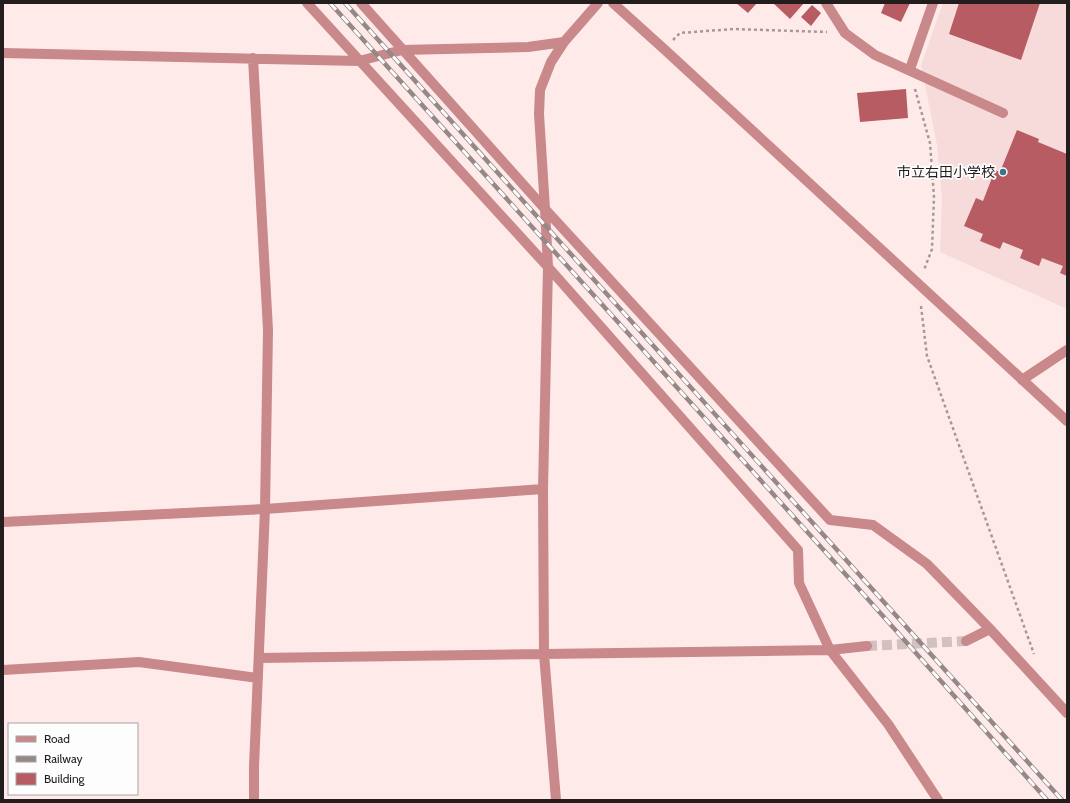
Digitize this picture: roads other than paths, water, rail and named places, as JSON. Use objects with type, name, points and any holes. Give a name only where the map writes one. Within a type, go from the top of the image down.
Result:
[{"type":"street","points":[[307,3],[548,266],[798,550],[799,583],[830,650],[888,724],[938,800]]},
{"type":"street","points":[[361,3],[545,208],[830,520],[873,525],[926,564],[990,629],[1067,713]]},
{"type":"street","points":[[556,800],[544,654],[543,489],[548,266],[539,114],[540,90],[551,62],[564,42],[598,3]]},
{"type":"street","points":[[613,3],[1067,421]]},
{"type":"street","points":[[826,3],[846,33],[875,55],[1004,113]]},
{"type":"street","points":[[910,70],[933,3]]},
{"type":"street","points":[[3,53],[359,61],[402,50],[528,47],[564,42]]},
{"type":"street","points":[[253,58],[268,330],[265,509],[254,767],[254,800]]},
{"type":"street","points":[[1022,380],[1067,350]]},
{"type":"street","points":[[3,522],[265,509],[543,489]]},
{"type":"street","points":[[966,641],[990,629]]},
{"type":"street","points":[[259,658],[830,650],[866,646]]},
{"type":"street","points":[[3,670],[139,662],[258,678]]},
{"type":"tunnel","points":[[867,646],[966,641]]},
{"type":"railway","points":[[330,3],[866,597],[1047,800]]},
{"type":"railway","points":[[345,3],[1062,800]]},
{"type":"place","name":"市立右田小学校","points":[[1003,172]]}]
